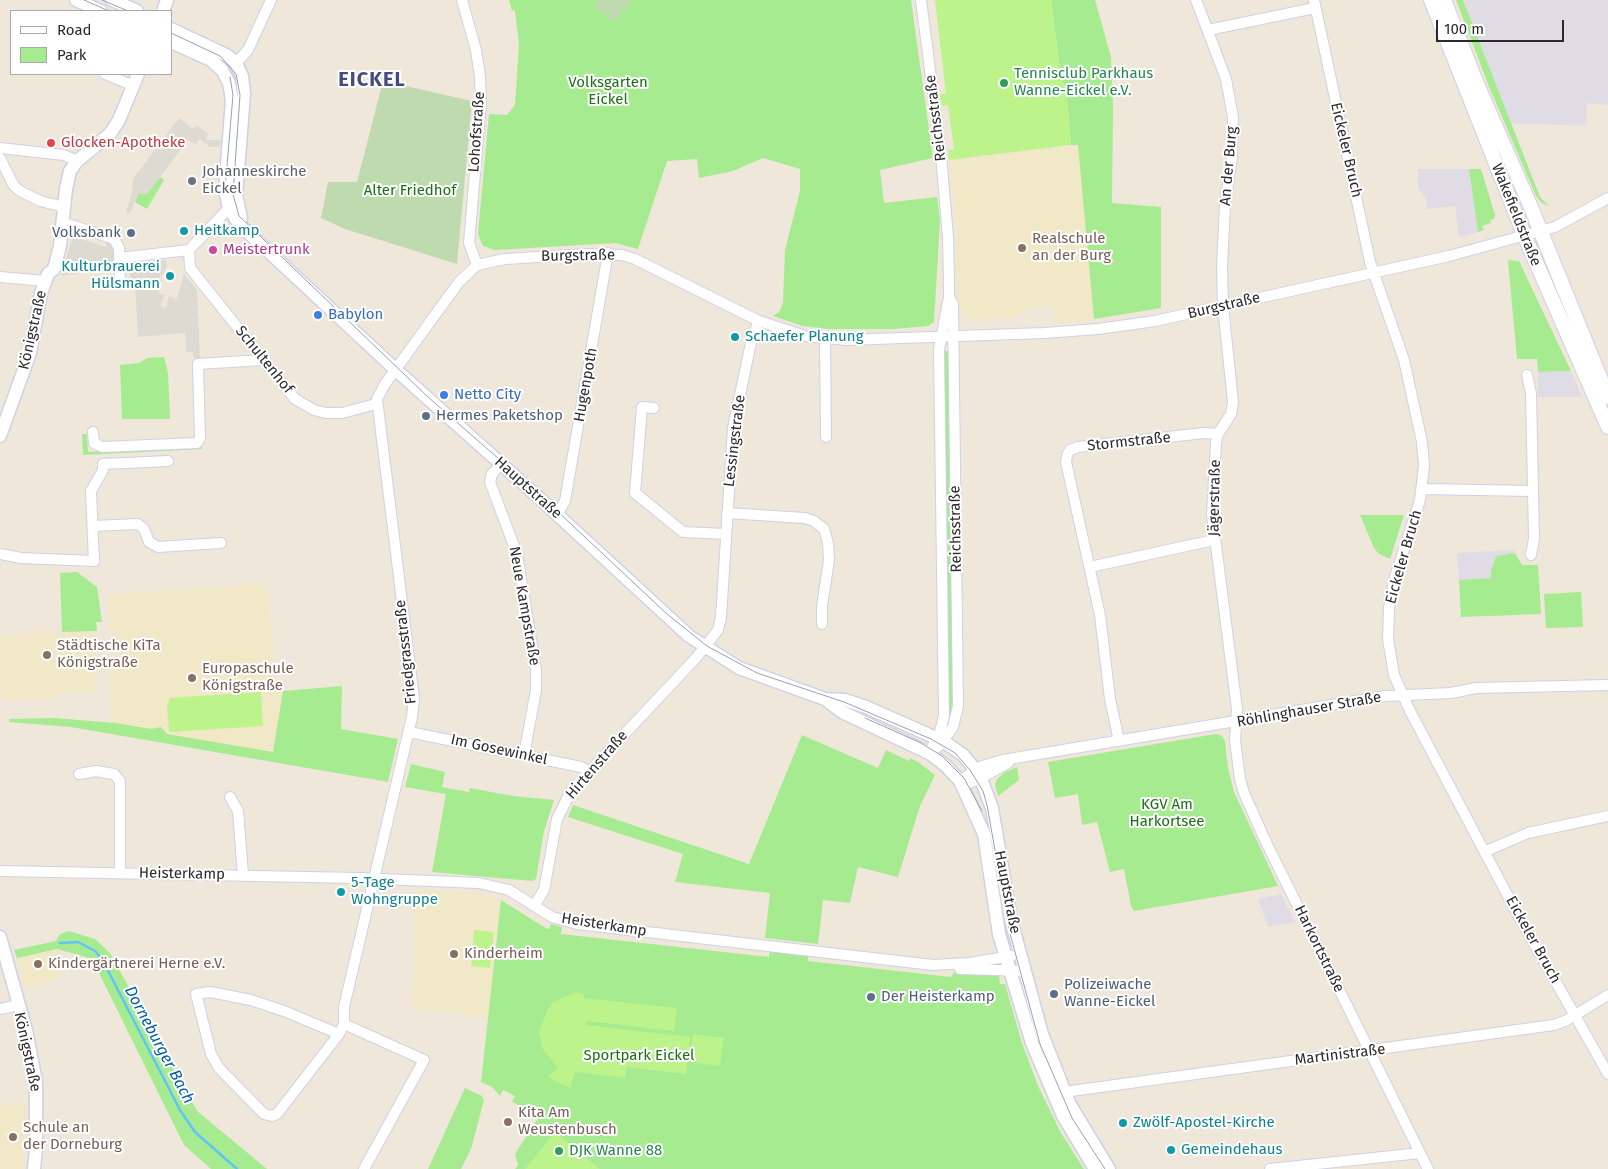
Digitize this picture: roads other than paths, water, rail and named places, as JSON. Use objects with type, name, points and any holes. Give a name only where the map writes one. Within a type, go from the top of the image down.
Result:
[{"type":"main road","name":"Wakefieldstraße","points":[[1431,0],[1524,236],[1608,427]]},
{"type":"main road","name":"Wakefieldstraße","points":[[1444,0],[1477,84],[1608,397]]},
{"type":"street","points":[[112,0],[135,10]]},
{"type":"street","points":[[236,64],[248,50],[271,0]]},
{"type":"street","name":"Lohofstraße","points":[[462,0],[476,50],[480,76],[481,103],[469,243],[477,265]]},
{"type":"street","name":"Reichsstraße","points":[[921,0],[941,155],[948,237],[949,297],[939,349],[944,716],[940,740]]},
{"type":"street","name":"An der Burg","points":[[1196,0],[1226,80],[1233,117],[1232,157],[1225,205],[1223,306]]},
{"type":"street","points":[[76,4],[97,10]]},
{"type":"street","points":[[1208,30],[1314,4]]},
{"type":"street","name":"Eickeler Bruch","points":[[1314,4],[1373,272],[1401,348],[1414,400],[1424,455],[1422,489],[1395,577],[1389,607],[1389,652],[1394,675],[1402,695],[1486,851],[1518,915],[1608,1074]]},
{"type":"street","points":[[119,258],[189,250],[233,206],[244,94],[242,76],[236,64],[221,52],[172,29]]},
{"type":"street","points":[[172,42],[211,60],[225,74],[232,100],[225,190],[233,206]]},
{"type":"street","points":[[0,148],[64,155],[77,161],[110,134],[136,80],[110,75]]},
{"type":"street","points":[[5,168],[9,158],[18,151]]},
{"type":"street","points":[[0,158],[20,191],[40,202],[64,207]]},
{"type":"street","name":"Königstraße","points":[[0,436],[30,353],[47,277],[54,269],[63,232],[61,224],[68,178],[77,161]]},
{"type":"street","name":"Burgstraße","points":[[396,370],[459,282],[477,265],[505,258],[608,254],[635,259],[759,321],[790,333],[825,339],[846,340],[1044,333],[1098,329],[1155,321],[1449,256],[1560,225],[1608,198]]},
{"type":"street","name":"Hauptstraße","points":[[233,206],[256,237],[396,370],[557,514],[679,628],[705,648],[747,671],[825,699],[845,700],[866,707],[940,740],[956,750],[979,774],[992,808],[1009,911],[1042,1034],[1064,1092],[1081,1126],[1109,1169]]},
{"type":"street","points":[[61,224],[110,237],[118,245],[120,283]]},
{"type":"street","name":"Schultenhof","points":[[189,250],[190,268],[288,393],[314,410],[342,413],[376,404]]},
{"type":"street","name":"Hugenpoth","points":[[557,514],[565,501],[608,254]]},
{"type":"street","points":[[0,277],[47,277]]},
{"type":"street","name":"Reichsstraße","points":[[930,754],[955,721],[958,706],[953,304],[949,297]]},
{"type":"street","name":"Jägerstraße","points":[[1223,306],[1233,402],[1231,414],[1218,434],[1212,514],[1214,540],[1224,597],[1237,722]]},
{"type":"street","name":"Lessingstraße","points":[[705,648],[718,630],[721,617],[733,428],[752,338],[759,321]]},
{"type":"street","points":[[825,339],[826,437]]},
{"type":"street","points":[[93,432],[94,444],[102,447],[197,443],[200,438],[198,364],[263,360]]},
{"type":"street","points":[[376,404],[379,394],[396,370]]},
{"type":"street","points":[[1527,375],[1531,393],[1534,539],[1531,555]]},
{"type":"street","name":"Friedgrasstraße","points":[[344,1024],[344,1008],[413,708],[413,690],[376,404]]},
{"type":"street","points":[[654,408],[642,407],[635,493],[683,532],[726,534]]},
{"type":"street","name":"Stormstraße","points":[[1119,741],[1110,699],[1100,615],[1066,462],[1070,450],[1204,433],[1218,434]]},
{"type":"street","points":[[0,554],[21,558],[94,561],[91,491],[103,470],[103,464],[168,461]]},
{"type":"street","name":"Neue Kampstraße","points":[[501,464],[492,474],[490,482],[517,554],[536,670],[536,690],[524,755]]},
{"type":"street","points":[[1422,489],[1532,491]]},
{"type":"street","points":[[727,513],[805,518],[824,529],[828,543],[829,560],[822,606],[822,624]]},
{"type":"street","points":[[93,526],[138,524],[144,529],[149,542],[158,547],[221,543]]},
{"type":"street","points":[[1090,567],[1214,540]]},
{"type":"street","name":"Hirtenstraße","points":[[534,906],[544,890],[554,829],[560,810],[571,791],[705,648]]},
{"type":"street","name":"Röhlinghauser Straße","points":[[961,783],[1013,760],[1402,695],[1451,693],[1476,688],[1608,685]]},
{"type":"street","name":"Hauptstraße","points":[[825,699],[842,712],[930,754],[961,783],[984,834],[1004,957],[1041,1068],[1063,1116],[1095,1169]]},
{"type":"street","name":"Harkortstraße","points":[[1237,722],[1235,731],[1237,766],[1244,793],[1428,1169]]},
{"type":"street","name":"Im Gosewinkel","points":[[409,732],[581,767],[588,771]]},
{"type":"street","name":"Heisterkamp","points":[[79,774],[96,771],[114,774],[120,781],[120,873]]},
{"type":"street","name":"Heisterkamp","points":[[230,797],[238,811],[243,876]]},
{"type":"street","points":[[1486,851],[1528,833],[1608,816]]},
{"type":"street","name":"Heisterkamp","points":[[0,872],[437,880],[498,886],[552,917],[577,924],[961,969],[1024,971]]},
{"type":"street","name":"Königstraße","points":[[0,937],[26,1030],[36,1082],[34,1169]]},
{"type":"street","name":"Heisterkamp","points":[[942,966],[1020,954]]},
{"type":"street","points":[[339,1034],[284,1011],[251,1000],[210,992],[196,994],[212,1054],[218,1068],[264,1114],[272,1116],[277,1114],[339,1034],[344,1024],[424,1060],[364,1169]]},
{"type":"street","name":"Martinistraße","points":[[1064,1092],[1370,1052],[1554,1025],[1575,1016],[1608,995]]},
{"type":"street","points":[[0,1009],[18,1005]]},
{"type":"street","points":[[1270,1169],[1420,1153]]},
{"type":"waterway","name":"Dorneburger Bach","points":[[60,943],[78,942],[95,951],[102,959],[180,1110],[195,1132],[237,1169]]},
{"type":"tram line","points":[[84,0],[107,10]]},
{"type":"tram line","points":[[102,0],[126,10]]},
{"type":"tram line","points":[[172,33],[220,56],[236,74],[240,95],[233,194],[239,216],[428,397],[539,494],[667,614],[707,646],[757,673],[844,702],[931,739],[955,753],[970,770],[983,791],[987,805],[1009,930],[1040,1044],[1072,1118],[1105,1169]]},
{"type":"tram line","points":[[225,189],[233,95],[230,77]]},
{"type":"tram line","points":[[865,718],[921,743],[942,756],[964,778],[982,811]]},
{"type":"place","name":"Tennisclub Parkhaus Wanne-Eickel e.V.","points":[[1004,83]]},
{"type":"place","name":"Glocken-Apotheke","points":[[51,143]]},
{"type":"place","name":"Johanneskirche Eickel","points":[[192,181]]},
{"type":"place","name":"Heitkamp","points":[[184,231]]},
{"type":"place","name":"Volksbank","points":[[131,233]]},
{"type":"place","name":"Realschule an der Burg","points":[[1022,248]]},
{"type":"place","name":"Meistertrunk","points":[[213,250]]},
{"type":"place","name":"Kulturbrauerei Hülsmann","points":[[170,276]]},
{"type":"place","name":"Babylon","points":[[318,315]]},
{"type":"place","name":"Schaefer Planung","points":[[735,337]]},
{"type":"place","name":"Netto City","points":[[444,395]]},
{"type":"place","name":"Hermes Paketshop","points":[[426,416]]},
{"type":"place","name":"Städtische KiTa Königstraße","points":[[47,655]]},
{"type":"place","name":"Europaschule Königstraße","points":[[192,678]]},
{"type":"place","name":"5-Tage Wohngruppe","points":[[341,892]]},
{"type":"place","name":"Kinderheim","points":[[454,954]]},
{"type":"place","name":"Kindergärtnerei Herne e.V.","points":[[38,964]]},
{"type":"place","name":"Polizeiwache Wanne-Eickel","points":[[1054,994]]},
{"type":"place","name":"Der Heisterkamp","points":[[871,997]]},
{"type":"place","name":"Kita Am Weustenbusch","points":[[508,1122]]},
{"type":"place","name":"Zwölf-Apostel-Kirche","points":[[1123,1123]]},
{"type":"place","name":"Schule an der Dorneburg","points":[[13,1137]]},
{"type":"place","name":"Gemeindehaus","points":[[1171,1150]]},
{"type":"place","name":"DJK Wanne 88","points":[[559,1151]]},
{"type":"district","name":"EICKEL","points":[[372,80]]},
{"type":"park label","name":"Volksgarten Eickel","points":[[608,92]]},
{"type":"park label","name":"Alter Friedhof","points":[[410,191]]},
{"type":"park label","name":"KGV Am Harkortsee","points":[[1167,814]]},
{"type":"park label","name":"Sportpark Eickel","points":[[639,1056]]}]
